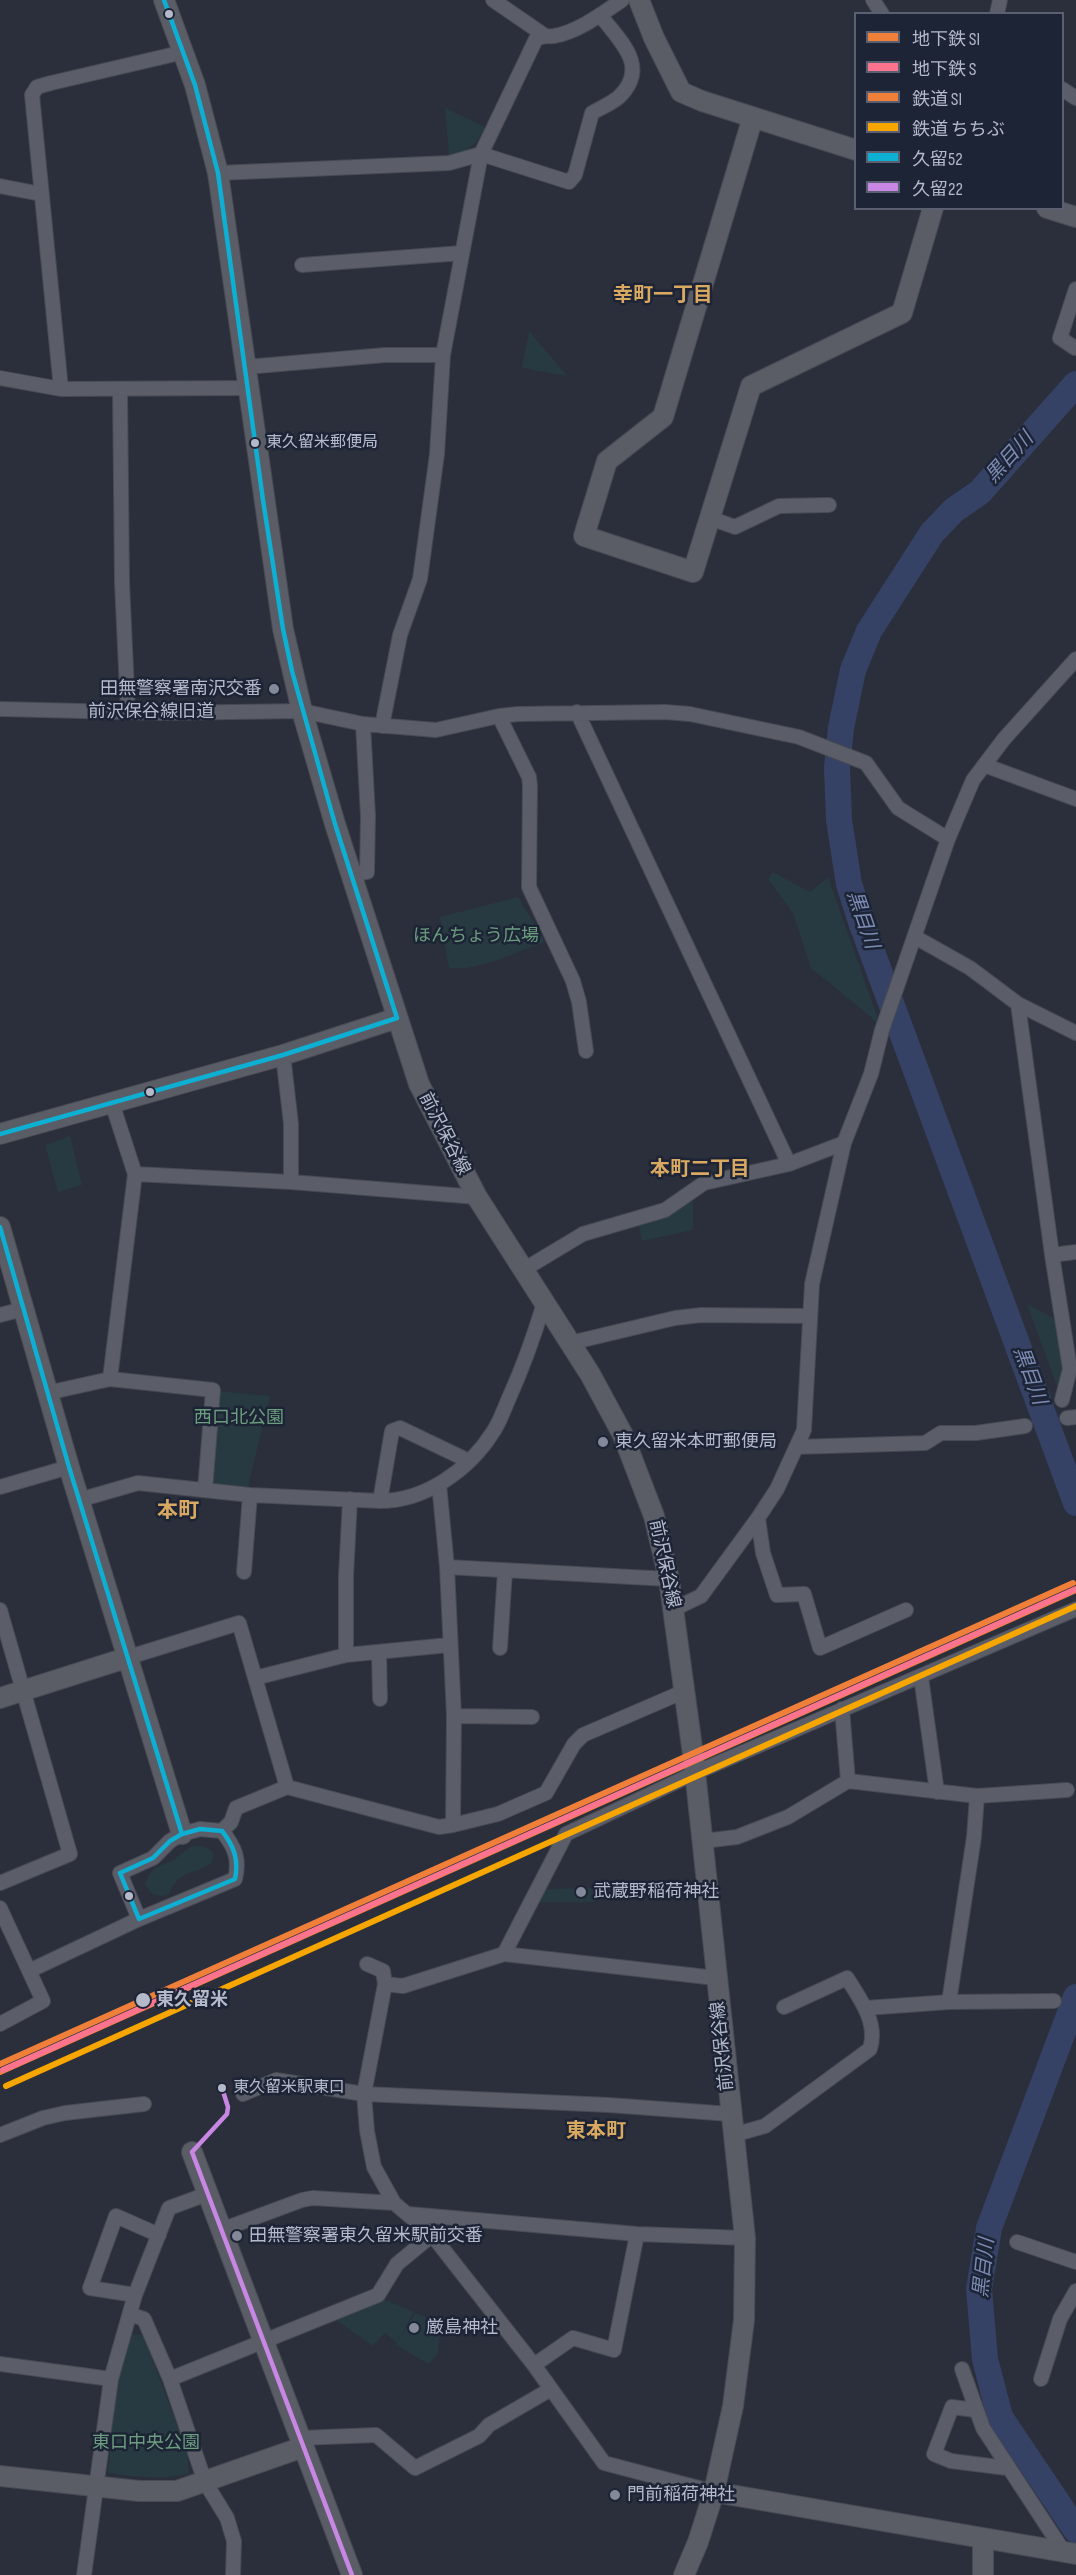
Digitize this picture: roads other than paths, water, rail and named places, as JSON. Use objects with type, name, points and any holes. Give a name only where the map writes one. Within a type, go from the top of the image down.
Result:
[{"type":"street","points":[[0,1134],[283,1055],[397,1018],[335,824],[302,711],[281,618],[218,173],[195,85],[164,0]]},
{"type":"street","points":[[493,0],[544,35],[554,36],[600,15],[622,0]]},
{"type":"street","points":[[639,0],[654,38],[681,92],[702,101],[854,150]]},
{"type":"street","points":[[218,173],[449,163],[481,154],[568,183],[575,175],[592,113],[620,96],[633,75],[633,59],[600,15]]},
{"type":"street","points":[[382,726],[400,635],[420,579],[438,454],[443,355],[481,154],[532,44],[544,35]]},
{"type":"street","points":[[61,389],[32,95],[37,87],[184,52]]},
{"type":"street","points":[[753,117],[663,417],[608,461],[584,536],[693,572],[751,386],[902,313],[932,210]]},
{"type":"street","points":[[0,186],[41,194]]},
{"type":"street","points":[[1053,210],[1076,217]]},
{"type":"street","points":[[302,265],[462,254]]},
{"type":"street","points":[[1075,348],[1060,338],[1076,289]]},
{"type":"street","points":[[246,367],[385,355],[443,355]]},
{"type":"street","points":[[0,378],[61,389],[249,388]]},
{"type":"street","points":[[120,390],[122,583],[128,712]]},
{"type":"street","points":[[710,518],[735,527],[778,506],[829,505]]},
{"type":"street","points":[[674,1609],[701,1596],[758,1518],[777,1489],[804,1430],[809,1316],[819,1250],[844,1143],[871,1074],[882,1030],[948,839],[966,795],[984,765],[1031,707],[1076,659]]},
{"type":"street","name":"前沢保谷線旧道","points":[[0,709],[128,712],[302,711],[363,724],[436,730],[499,716],[577,712],[690,714],[748,725],[819,745],[866,763],[898,808],[948,839]]},
{"type":"street","points":[[577,712],[789,1164]]},
{"type":"street","points":[[499,716],[529,777],[529,887],[573,981],[579,1002],[586,1051]]},
{"type":"street","points":[[352,875],[367,872],[368,816],[363,724]]},
{"type":"street","points":[[984,765],[1076,799]]},
{"type":"street","points":[[915,937],[970,968],[1017,1004],[1076,1033]]},
{"type":"street","points":[[1017,1004],[1070,1369],[1062,1400]]},
{"type":"street","name":"前沢保谷線","points":[[397,1018],[419,1084],[477,1197],[607,1405],[636,1465],[654,1516],[669,1579],[703,1840],[730,2114],[745,2238],[744,2320],[740,2366],[714,2492],[684,2575]]},
{"type":"street","points":[[283,1055],[291,1124],[291,1182]]},
{"type":"street","points":[[110,1379],[135,1174],[112,1103]]},
{"type":"street","points":[[523,1270],[583,1234],[665,1210],[704,1183],[789,1164],[844,1143]]},
{"type":"street","points":[[135,1174],[291,1182],[477,1197]]},
{"type":"street","points":[[0,1227],[126,1658],[182,1834]]},
{"type":"street","points":[[1052,1255],[1076,1252]]},
{"type":"street","points":[[80,1500],[138,1483],[250,1495],[399,1501],[439,1484],[469,1461],[494,1431],[528,1355],[544,1303]]},
{"type":"street","points":[[0,1315],[23,1309]]},
{"type":"street","points":[[570,1343],[684,1317],[809,1316]]},
{"type":"street","points":[[47,1392],[110,1379],[213,1390],[205,1490]]},
{"type":"street","points":[[796,1447],[926,1443],[941,1433],[975,1433],[1025,1426]]},
{"type":"street","points":[[380,1501],[392,1431],[400,1428],[469,1461]]},
{"type":"street","points":[[0,1487],[69,1467]]},
{"type":"street","points":[[439,1484],[447,1567],[454,1716],[453,1825]]},
{"type":"street","points":[[244,1572],[250,1495]]},
{"type":"street","points":[[346,1655],[346,1576],[350,1499]]},
{"type":"street","points":[[758,1518],[762,1553],[777,1595],[804,1594],[820,1648],[906,1610]]},
{"type":"street","points":[[447,1567],[669,1579]]},
{"type":"street","points":[[500,1648],[505,1571]]},
{"type":"street","points":[[504,1954],[566,1834],[695,1773],[1076,1609]]},
{"type":"street","points":[[0,1610],[70,1854],[0,1883]]},
{"type":"street","points":[[0,1698],[239,1623],[287,1787]]},
{"type":"street","points":[[255,1678],[346,1655],[450,1645]]},
{"type":"street","points":[[379,1652],[380,1699]]},
{"type":"street","points":[[921,1677],[936,1792]]},
{"type":"street","points":[[222,1831],[231,1822],[236,1808],[287,1787],[439,1827],[498,1814],[546,1793],[574,1744],[583,1735],[685,1691]]},
{"type":"street","points":[[842,1709],[848,1781]]},
{"type":"street","points":[[454,1716],[532,1717]]},
{"type":"street","points":[[703,1840],[737,1837],[778,1821],[848,1781],[977,1796],[1067,1790]]},
{"type":"street","points":[[949,2002],[977,1796]]},
{"type":"street","points":[[29,1971],[139,1919],[235,1879],[238,1864],[229,1840],[222,1831],[200,1829],[182,1834],[170,1841],[153,1858],[120,1873],[139,1919]]},
{"type":"street","points":[[0,1908],[42,2001],[0,2024]]},
{"type":"street","points":[[385,1984],[403,1986],[504,1954],[716,1978]]},
{"type":"street","points":[[367,1964],[383,1971],[385,1984],[364,2094],[367,2131],[374,2167],[394,2203],[432,2235],[534,2365],[604,2463],[714,2492],[1070,2553]]},
{"type":"street","points":[[733,2135],[765,2126],[870,2049],[874,2037],[866,2008],[847,1978],[784,2007]]},
{"type":"street","points":[[866,2008],[949,2002],[1054,2001]]},
{"type":"street","points":[[243,2094],[276,2080],[364,2094],[609,2105],[730,2114]]},
{"type":"street","points":[[0,2135],[43,2118],[65,2113],[144,2104]]},
{"type":"street","points":[[192,2152],[352,2575]]},
{"type":"street","points":[[84,2575],[111,2379],[135,2295],[169,2208],[207,2194]]},
{"type":"street","points":[[221,2230],[313,2198],[394,2203]]},
{"type":"street","points":[[408,2214],[637,2234],[745,2238]]},
{"type":"street","points":[[135,2295],[90,2288],[116,2216],[159,2235]]},
{"type":"street","points":[[534,2365],[573,2338],[614,2350],[637,2234]]},
{"type":"street","points":[[170,2379],[264,2343],[378,2295],[397,2264],[432,2235]]},
{"type":"street","points":[[1017,2242],[1076,2262]]},
{"type":"street","points":[[1041,2379],[1059,2319],[1076,2290]]},
{"type":"street","points":[[130,2313],[144,2319],[170,2379],[205,2482],[227,2518],[234,2541],[233,2575]]},
{"type":"street","points":[[0,2364],[111,2379]]},
{"type":"street","points":[[962,2368],[983,2428],[1007,2468],[1070,2553]]},
{"type":"street","points":[[0,2476],[138,2491],[177,2492],[302,2442],[376,2435],[415,2468],[479,2436],[489,2426],[551,2389]]},
{"type":"street","points":[[975,2410],[952,2407],[934,2454],[951,2461],[1007,2468]]},
{"type":"street","points":[[983,2538],[984,2575]]},
{"type":"waterway","name":"黒目川","points":[[1076,384],[980,492],[954,510],[932,533],[869,631],[853,670],[841,728],[837,767],[839,820],[849,884],[861,922],[1076,1503]]},
{"type":"waterway","name":"黒目川","points":[[1076,1997],[989,2228],[979,2289],[985,2359],[1000,2417],[1076,2530]]},
{"type":"metro line","name":"S","points":[[3,2070],[1076,1589]]},
{"type":"metro line","name":"SI","points":[[0,2072],[1076,1590]]},
{"type":"rail line","name":"SI","points":[[0,2064],[1073,1583]]},
{"type":"rail line","name":"ちちぶ","points":[[6,2086],[1076,1606]]},
{"type":"place","name":"東久留米郵便局","points":[[255,443]]},
{"type":"place","name":"田無警察署南沢交番","points":[[274,689]]},
{"type":"place","name":"東久留米本町郵便局","points":[[603,1442]]},
{"type":"place","name":"武蔵野稲荷神社","points":[[581,1892]]},
{"type":"place","name":"東久留米","points":[[143,2000]]},
{"type":"place","name":"東久留米駅東口","points":[[222,2088]]},
{"type":"place","name":"田無警察署東久留米駅前交番","points":[[237,2236]]},
{"type":"place","name":"厳島神社","points":[[414,2328]]},
{"type":"place","name":"門前稲荷神社","points":[[615,2495]]},
{"type":"district","name":"幸町一丁目","points":[[663,296]]},
{"type":"district","name":"本町二丁目","points":[[700,1170]]},
{"type":"district","name":"本町","points":[[178,1512]]},
{"type":"district","name":"東本町","points":[[596,2132]]},
{"type":"park label","name":"ほんちょう広場","points":[[476,936]]},
{"type":"park label","name":"西口北公園","points":[[239,1418]]},
{"type":"park label","name":"東口中央公園","points":[[146,2443]]}]
